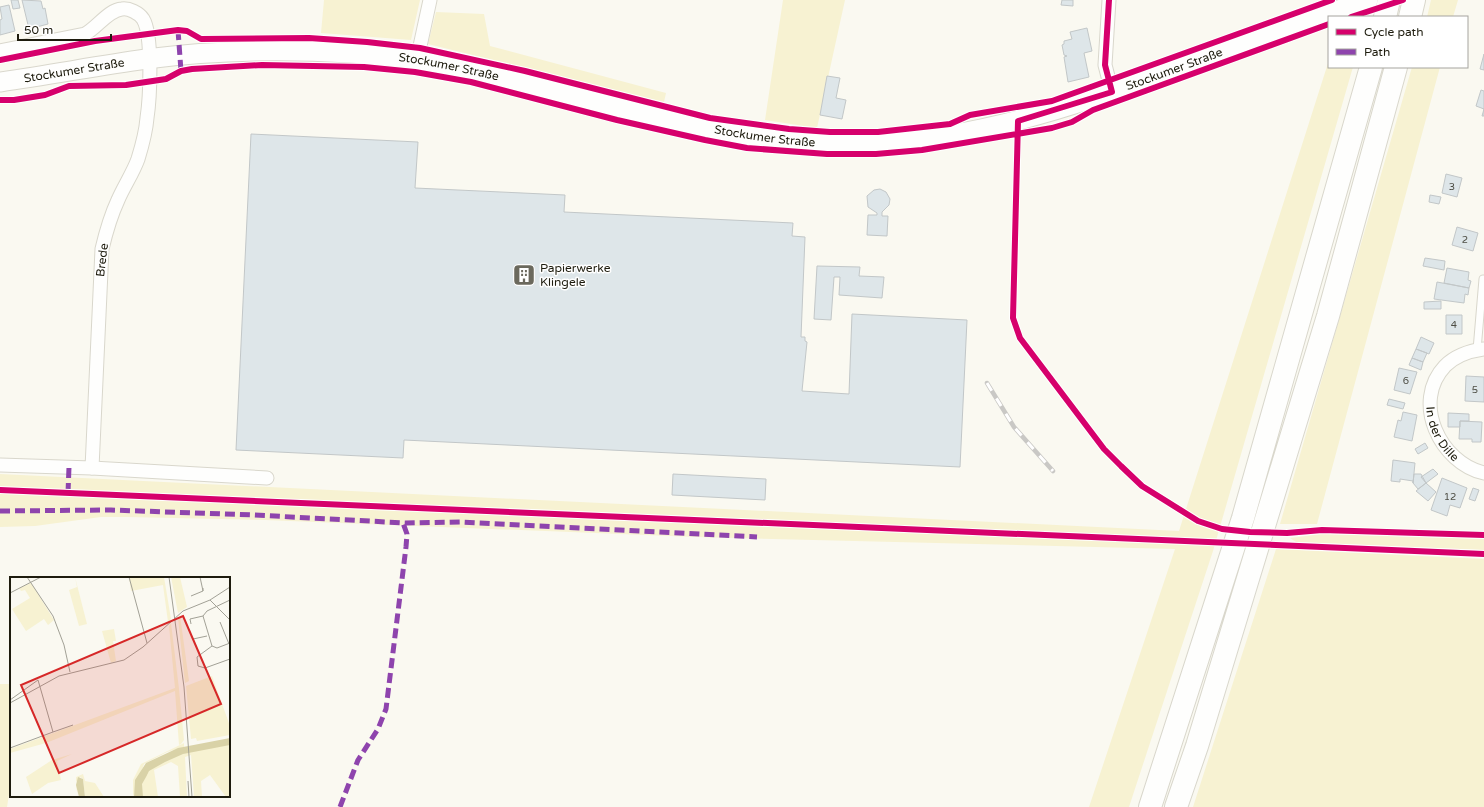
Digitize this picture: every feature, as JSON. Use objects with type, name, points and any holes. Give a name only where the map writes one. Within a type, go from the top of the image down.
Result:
[{"type":"highway","points":[[1150,807],[1243,518],[1371,68]]},
{"type":"highway","points":[[1176,807],[1197,746],[1328,316],[1396,68]]},
{"type":"main road","name":"Stockumer Straße","points":[[0,82],[149,59],[247,51],[324,52],[417,60],[521,82],[665,120],[707,129],[786,140],[827,143],[876,143],[948,136],[1018,121],[1112,92],[1247,42],[1368,0]]},
{"type":"street","points":[[417,60],[430,0]]},
{"type":"street","points":[[1109,0],[1106,20],[1105,65],[1112,92]]},
{"type":"street","points":[[0,51],[85,34],[94,30],[115,11],[122,9],[135,12],[144,20],[149,59]]},
{"type":"street","name":"Brede","points":[[92,468],[102,249],[109,222],[118,199],[138,160],[147,118],[149,59]]},
{"type":"street","name":"In der Dille","points":[[1480,349],[1463,354],[1445,366],[1435,383],[1431,407],[1432,421],[1437,435],[1445,448],[1454,458],[1467,467],[1484,473]]},
{"type":"street","points":[[0,465],[92,468],[267,478]]},
{"type":"lane","name":"In der Dille","points":[[1480,349],[1483,279]]},
{"type":"shaded area","points":[[324,0],[420,0],[411,40],[321,33]]},
{"type":"shaded area","points":[[783,0],[845,0],[817,128],[765,120]]},
{"type":"shaded area","points":[[1431,0],[1458,0],[1453,16],[1427,16]]},
{"type":"shaded area","points":[[436,12],[484,14],[490,46],[666,93],[664,102],[428,44]]},
{"type":"shaded area","points":[[1328,63],[1328,68],[1353,68],[1213,551],[1129,807],[1089,807],[1175,549],[695,537],[265,520],[127,517],[101,517],[35,526],[0,527],[0,474],[1179,531]]},
{"type":"shaded area","points":[[1412,68],[1440,68],[1317,524],[1280,524]]},
{"type":"shaded area","points":[[1322,534],[1484,539],[1484,550],[1296,542],[1290,538]]},
{"type":"shaded area","points":[[1276,549],[1484,559],[1484,807],[1193,807]]},
{"type":"shaded area","points":[[0,684],[10,684],[10,788],[7,807],[0,807]]},
{"type":"building","points":[[11,0],[18,0],[20,8],[13,9]]},
{"type":"building","points":[[22,0],[41,1],[43,9],[45,8],[48,24],[29,29]]},
{"type":"building","points":[[1062,0],[1073,0],[1073,6],[1061,5]]},
{"type":"building","points":[[9,5],[15,31],[0,35],[0,20],[2,19],[0,7]]},
{"type":"building","points":[[1087,28],[1092,51],[1084,53],[1089,77],[1068,82],[1064,57],[1067,56],[1064,55],[1062,45],[1064,44],[1064,41],[1072,39],[1070,32]]},
{"type":"building","points":[[1484,54],[1484,70],[1480,69]]},
{"type":"building","points":[[827,76],[840,78],[836,98],[846,100],[842,119],[820,115]]},
{"type":"building","points":[[1481,90],[1484,91],[1484,109],[1476,106]]},
{"type":"building","name":"Papierwerke Klingele","points":[[251,134],[418,142],[415,188],[565,195],[564,212],[793,223],[792,236],[805,237],[801,337],[805,337],[805,341],[807,342],[802,391],[849,394],[852,314],[967,320],[960,467],[404,440],[403,458],[236,450]]},
{"type":"building","points":[[1446,174],[1462,178],[1457,197],[1442,193]]},
{"type":"building","points":[[880,189],[886,192],[890,199],[889,205],[882,212],[882,216],[888,216],[887,236],[867,235],[868,215],[877,215],[877,213],[868,207],[867,196],[874,190]]},
{"type":"building","points":[[1430,195],[1441,197],[1439,204],[1429,202]]},
{"type":"building","points":[[1457,227],[1478,233],[1473,251],[1452,245]]},
{"type":"building","points":[[1425,258],[1445,261],[1444,270],[1423,266]]},
{"type":"building","points":[[817,266],[860,267],[859,276],[884,277],[882,298],[839,295],[840,277],[834,277],[831,320],[814,319]]},
{"type":"building","points":[[1447,268],[1469,272],[1468,280],[1471,281],[1469,288],[1444,283]]},
{"type":"building","points":[[1437,282],[1469,288],[1468,295],[1465,294],[1464,303],[1434,299]]},
{"type":"building","points":[[1441,301],[1441,309],[1424,309],[1424,302]]},
{"type":"building","points":[[1446,315],[1462,315],[1462,334],[1446,334]]},
{"type":"building","points":[[1421,337],[1434,343],[1429,354],[1416,349]]},
{"type":"building","points":[[1416,349],[1427,353],[1423,362],[1412,358]]},
{"type":"building","points":[[1412,358],[1423,362],[1421,370],[1409,365]]},
{"type":"building","points":[[1399,368],[1417,372],[1410,394],[1394,390]]},
{"type":"building","points":[[1466,376],[1484,377],[1484,402],[1465,401]]},
{"type":"building","points":[[1389,399],[1405,403],[1403,409],[1387,405]]},
{"type":"building","points":[[1403,412],[1417,415],[1412,441],[1394,437],[1398,420],[1401,421]]},
{"type":"building","points":[[1448,413],[1469,414],[1469,421],[1460,421],[1460,427],[1448,427]]},
{"type":"building","points":[[1460,421],[1482,422],[1481,442],[1472,442],[1472,439],[1459,439]]},
{"type":"building","points":[[1425,443],[1428,448],[1418,454],[1415,449]]},
{"type":"building","points":[[1393,460],[1415,463],[1413,483],[1413,481],[1400,479],[1400,482],[1391,481]]},
{"type":"building","points":[[1433,469],[1438,474],[1426,483],[1421,477]]},
{"type":"building","points":[[673,474],[766,479],[765,500],[672,495]]},
{"type":"building","points":[[1414,474],[1421,474],[1426,483],[1418,489],[1413,483]]},
{"type":"building","points":[[1442,478],[1467,488],[1460,508],[1450,505],[1447,516],[1431,510]]},
{"type":"building","points":[[1426,483],[1436,492],[1428,501],[1416,491]]},
{"type":"building","points":[[1473,488],[1479,490],[1475,501],[1469,499]]},
{"type":"railway","points":[[987,383],[1014,427],[1053,471]]},
{"type":"marked path","points":[[178,30],[181,71]]},
{"type":"marked path","points":[[68,493],[69,467]]},
{"type":"marked path","points":[[0,511],[111,510],[254,515],[406,523],[460,522],[757,537]]},
{"type":"marked path","points":[[340,807],[358,760],[378,729],[386,709],[406,547],[407,534],[403,523]]},
{"type":"cycle path","points":[[1109,0],[1105,65],[1112,92],[1018,121],[1013,318],[1020,338],[1104,449],[1142,486],[1198,521],[1222,529],[1250,532],[1287,533],[1322,530],[1484,535]]},
{"type":"cycle path","points":[[0,60],[95,41],[178,30],[187,31],[201,39],[309,38],[367,42],[420,48],[525,71],[710,118],[789,129],[830,132],[878,132],[950,124],[970,115],[1052,101],[1332,0]]},
{"type":"cycle path","points":[[1354,16],[1403,0]]},
{"type":"cycle path","points":[[0,100],[14,100],[45,95],[69,86],[126,85],[166,79],[181,71],[192,69],[262,65],[364,67],[415,72],[471,82],[617,120],[747,148],[827,154],[876,154],[922,150],[1052,128],[1072,122],[1093,110],[1328,24]]},
{"type":"cycle path","points":[[0,490],[1484,554]]},
{"type":"place","name":"Papierwerke Klingele","points":[[524,275]]}]
